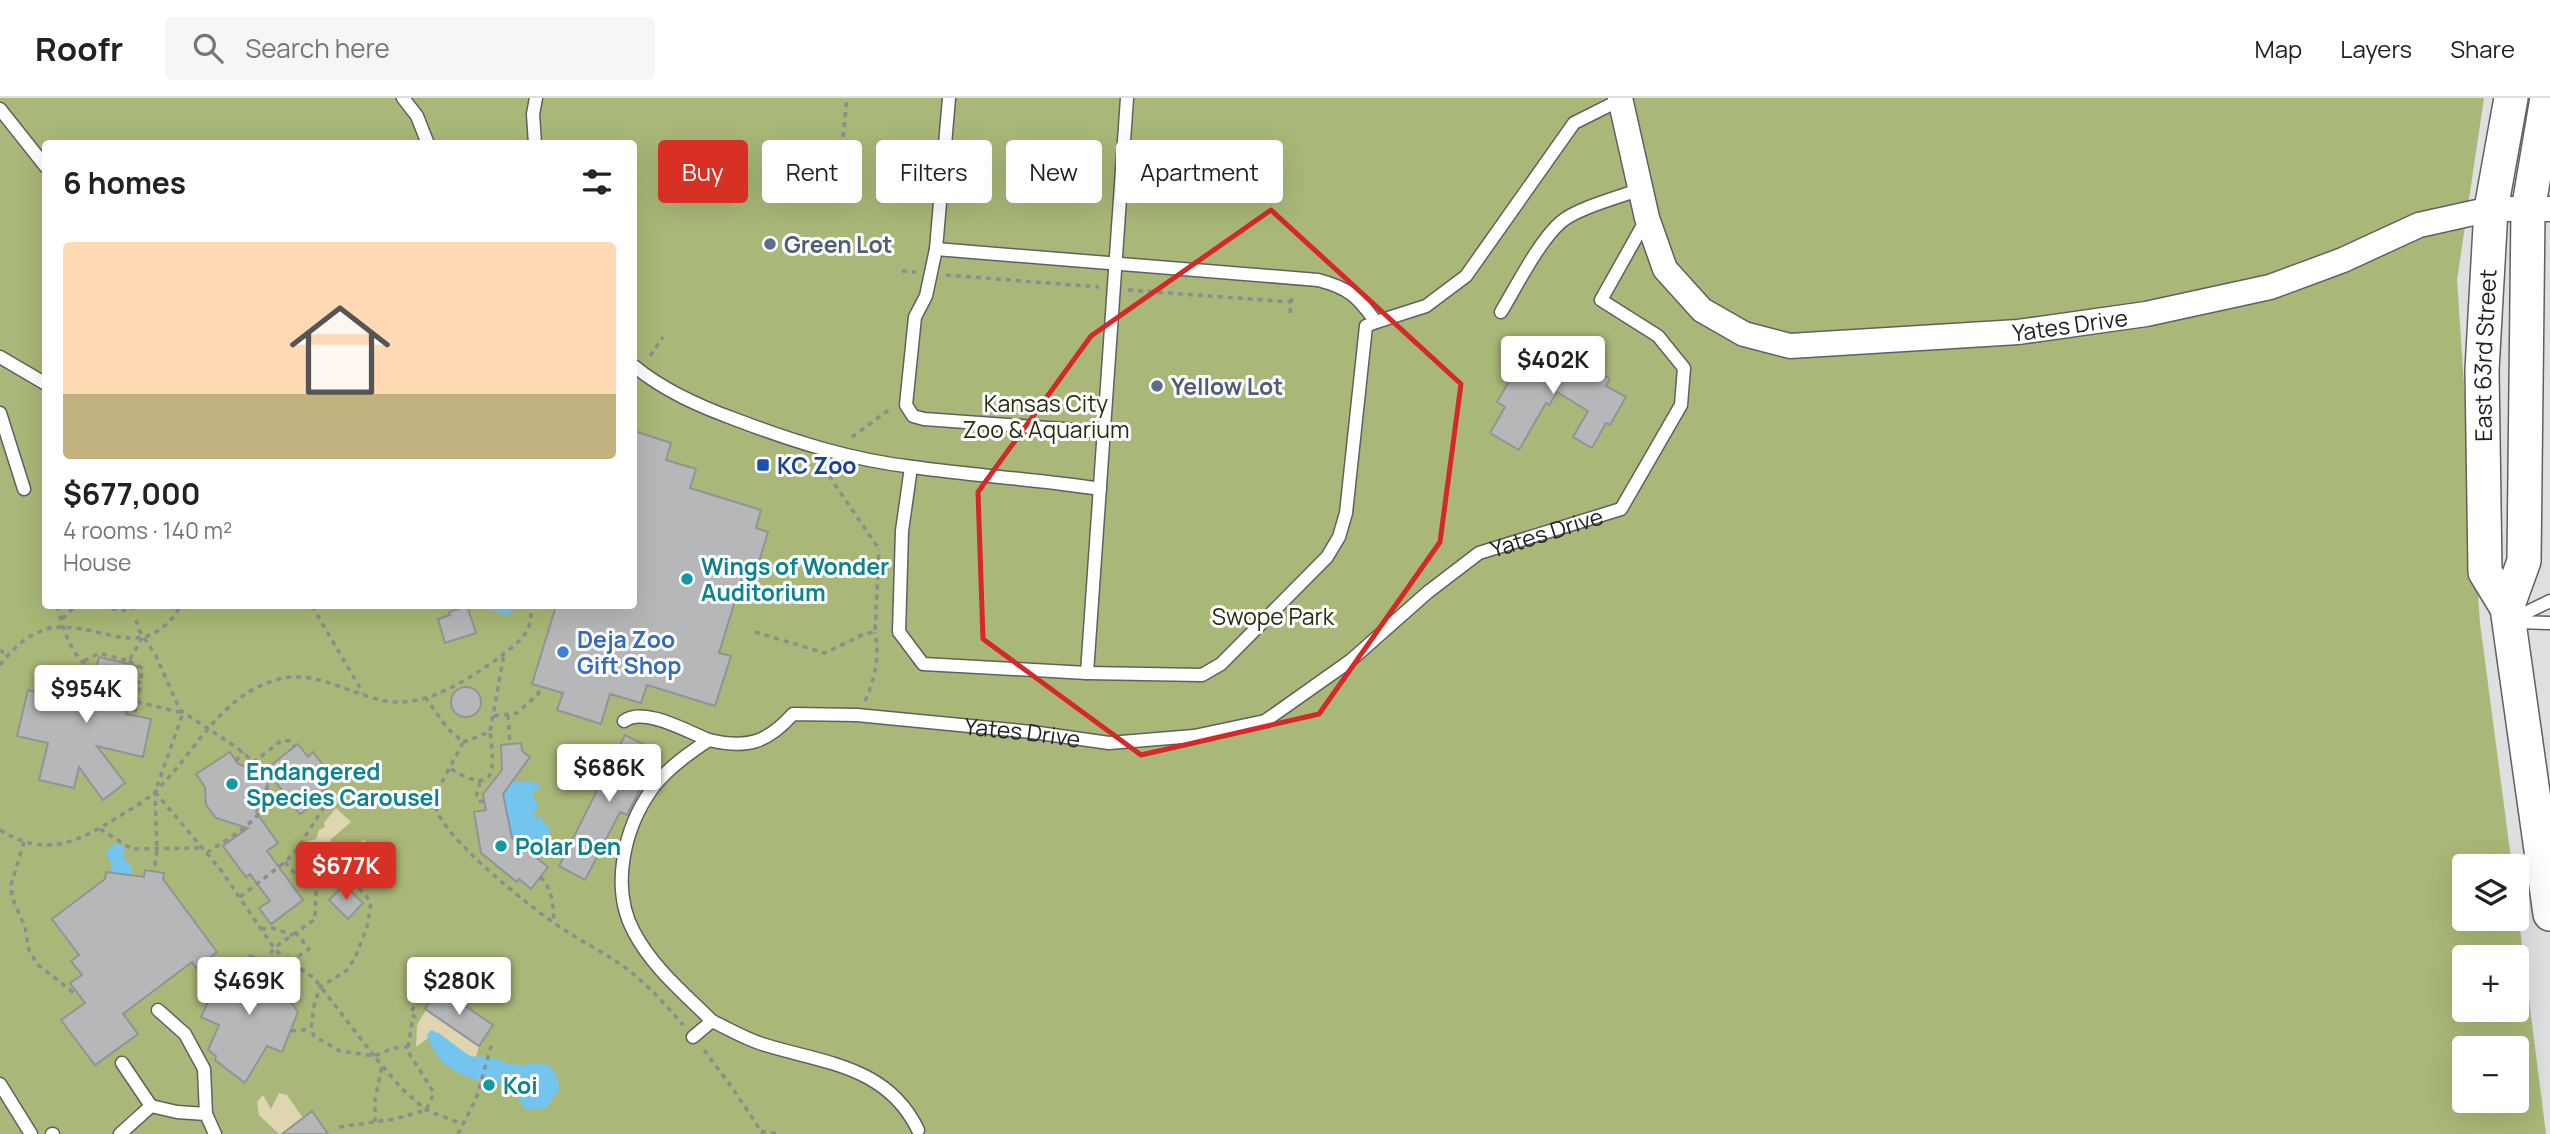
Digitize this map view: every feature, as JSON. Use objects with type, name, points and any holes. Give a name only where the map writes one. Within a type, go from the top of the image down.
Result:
[{"type":"main road","name":"East 63rd Street","points":[[2511,98],[2491,209],[2482,370],[2485,572],[2507,615],[2550,914]]},
{"type":"main road","name":"East 63rd Street","points":[[2507,615],[2524,561],[2539,210],[2547,98]]},
{"type":"street","points":[[1620,99],[1647,218]]},
{"type":"street","name":"Yates Drive","points":[[1647,218],[1665,269],[1702,310],[1744,334],[1790,346],[2018,332],[2146,314],[2270,287],[2312,273],[2419,225],[2491,209],[2539,210]]},
{"type":"lane","points":[[403,98],[417,116],[426,140]]},
{"type":"lane","points":[[535,140],[533,114],[536,98]]},
{"type":"lane","points":[[948,98],[936,250],[926,296],[915,317],[906,405],[913,416],[924,419],[1104,432]]},
{"type":"lane","points":[[1087,673],[1127,98]]},
{"type":"lane","points":[[911,467],[902,531],[899,632],[923,664],[1087,673],[1202,675],[1221,664],[1326,557],[1339,537],[1346,513],[1366,326],[1426,306],[1466,276],[1574,123],[1620,99]]},
{"type":"lane","points":[[0,109],[42,162]]},
{"type":"lane","points":[[1501,312],[1535,255],[1561,222],[1641,189]]},
{"type":"lane","name":"Yates Drive","points":[[709,740],[730,745],[756,742],[782,726],[793,714],[884,718],[1032,732],[1109,743],[1194,736],[1265,721],[1350,661],[1428,592],[1479,553],[1621,509],[1681,405],[1684,368],[1658,336],[1601,300],[1647,218]]},
{"type":"lane","points":[[936,250],[1318,280],[1336,285],[1359,297],[1376,321]]},
{"type":"lane","points":[[0,357],[42,382]]},
{"type":"lane","points":[[637,368],[666,389],[717,413],[834,453],[911,467],[1100,489]]},
{"type":"lane","points":[[0,413],[24,489]]},
{"type":"lane","points":[[2507,615],[2550,601]]},
{"type":"lane","points":[[2507,615],[2550,624]]},
{"type":"lane","points":[[624,721],[635,716],[653,718],[709,740]]},
{"type":"lane","points":[[709,740],[690,753],[652,788],[630,831],[625,857],[624,903],[632,929],[652,960],[712,1021],[743,1037],[846,1067],[883,1085],[909,1111],[918,1130]]},
{"type":"lane","points":[[158,1010],[185,1034],[204,1069],[206,1114],[215,1134]]},
{"type":"lane","points":[[693,1037],[712,1021]]},
{"type":"lane","points":[[122,1063],[150,1107],[206,1114]]},
{"type":"lane","points":[[0,1084],[32,1134]]},
{"type":"lane","points":[[120,1134],[150,1107]]},
{"type":"path","points":[[843,137],[847,98]]},
{"type":"path","points":[[902,271],[918,272]]},
{"type":"path","points":[[941,275],[1101,288]]},
{"type":"path","points":[[1290,313],[1292,288]]},
{"type":"path","points":[[1126,290],[1291,302]]},
{"type":"path","points":[[650,356],[663,337]]},
{"type":"path","points":[[852,437],[888,411]]},
{"type":"path","points":[[829,476],[881,549],[875,632],[878,645],[876,663],[870,689],[862,706]]},
{"type":"path","points":[[58,609],[71,646],[95,671],[141,683]]},
{"type":"path","points":[[61,620],[72,609]]},
{"type":"path","points":[[173,609],[177,612]]},
{"type":"path","points":[[0,665],[7,655],[34,634],[48,628],[63,627],[122,639],[143,636],[165,624],[179,609]]},
{"type":"path","points":[[314,609],[364,695]]},
{"type":"path","points":[[0,830],[24,842],[57,845],[74,841],[100,828],[155,792],[223,712],[245,694],[278,679],[302,677],[324,681],[364,695],[400,702],[439,693],[481,671],[521,640],[529,629],[531,609]]},
{"type":"path","points":[[136,620],[156,656],[177,707],[243,752],[266,779],[267,798],[260,814],[206,853]]},
{"type":"path","points":[[755,632],[825,653],[858,636],[875,632]]},
{"type":"path","points":[[129,661],[143,636]]},
{"type":"path","points":[[0,650],[7,655]]},
{"type":"path","points":[[84,661],[99,653],[129,661],[142,668],[134,716]]},
{"type":"path","points":[[451,769],[480,782],[485,780],[492,770],[490,732],[503,654]]},
{"type":"path","points":[[494,716],[517,713],[538,694],[541,687]]},
{"type":"path","points":[[425,696],[448,729],[463,742]]},
{"type":"path","points":[[137,702],[183,713]]},
{"type":"path","points":[[154,871],[157,850],[155,792],[183,713]]},
{"type":"path","points":[[508,714],[510,744]]},
{"type":"path","points":[[490,732],[463,742],[440,787],[435,803],[449,832],[467,851],[554,923],[628,969],[660,999],[693,1037],[733,1089],[762,1133],[779,1134]]},
{"type":"path","points":[[254,762],[282,740],[290,741],[295,747]]},
{"type":"path","points":[[236,761],[243,752]]},
{"type":"path","points":[[484,767],[492,770]]},
{"type":"path","points":[[480,782],[477,797],[484,802]]},
{"type":"path","points":[[155,792],[240,897],[274,948],[290,963],[311,976],[382,1066],[426,1110],[462,1124]]},
{"type":"path","points":[[240,897],[295,852],[324,807],[327,799],[323,792],[319,797]]},
{"type":"path","points":[[100,828],[132,849],[202,848]]},
{"type":"path","points":[[24,842],[11,885],[12,897],[25,927],[29,950],[42,970],[74,993],[77,992]]},
{"type":"path","points":[[285,862],[304,886],[316,887],[340,880],[351,880],[369,899],[371,906],[365,934],[351,965],[320,988],[310,1030],[314,1036],[340,1051],[374,1056],[394,1048],[408,1047]]},
{"type":"path","points":[[540,877],[548,885],[552,896],[554,923]]},
{"type":"path","points":[[265,962],[274,948],[315,919],[316,887]]},
{"type":"path","points":[[260,929],[272,928],[295,934],[309,949],[290,963]]},
{"type":"path","points":[[339,1127],[395,1119],[426,1110],[434,1093],[408,1047],[415,1017],[410,1013],[425,990]]},
{"type":"path","points":[[291,1031],[310,1030]]},
{"type":"path","points":[[458,1134],[474,1105],[492,1043]]},
{"type":"path","points":[[375,1122],[376,1091],[382,1066]]},
{"type":"highlighted area","points":[[1271,210],[1461,384],[1440,542],[1319,714],[1141,755],[983,639],[978,492],[1091,336]]},
{"type":"green space","name":"Swope Park","points":[[0,98],[2484,98],[2457,280],[2480,623],[2510,854],[2452,854],[2452,931],[2520,931],[2522,945],[2452,945],[2452,1022],[2529,1022],[2529,1000],[2546,1134],[0,1134]]},
{"type":"sand","points":[[336,808],[351,822],[330,840],[342,856],[364,839],[375,854],[356,872],[349,865],[338,873],[320,874],[315,869],[320,864],[315,858],[310,862],[297,859],[308,841],[316,839],[319,830],[325,827],[324,823]]},
{"type":"sand","points":[[426,1010],[479,1046],[476,1057],[461,1051],[439,1033],[427,1035],[428,1038],[416,1047],[417,1025]]},
{"type":"sand","points":[[279,1093],[287,1095],[303,1118],[282,1134],[259,1115],[257,1102],[263,1095],[271,1109]]},
{"type":"water","points":[[490,609],[514,609],[505,616]]},
{"type":"water","points":[[512,782],[534,782],[540,785],[538,790],[532,791],[539,810],[532,813],[538,819],[541,815],[543,823],[550,827],[549,849],[539,853],[537,859],[512,838],[506,807],[500,799]]},
{"type":"water","points":[[116,843],[125,848],[123,857],[132,867],[131,876],[112,873],[110,859],[105,853]]},
{"type":"water","points":[[431,1030],[472,1057],[489,1057],[519,1065],[543,1063],[556,1075],[559,1090],[546,1108],[527,1110],[515,1090],[510,1087],[473,1079],[445,1064],[427,1035]]},
{"type":"building","points":[[1519,342],[1551,361],[1555,355],[1577,368],[1581,362],[1610,379],[1606,386],[1626,397],[1610,425],[1606,423],[1592,448],[1573,437],[1588,411],[1557,392],[1549,405],[1546,403],[1519,450],[1490,433],[1505,407],[1497,402],[1515,371],[1506,365]]},
{"type":"building","name":"Wings of Wonder Auditorium","points":[[637,432],[671,443],[666,460],[696,469],[690,488],[761,510],[756,528],[768,532],[753,581],[742,578],[719,653],[731,656],[715,706],[647,685],[641,703],[610,694],[601,724],[557,710],[563,693],[532,684],[555,609],[637,609]]},
{"type":"building","points":[[468,609],[476,633],[445,643],[438,619],[450,615],[449,612]]},
{"type":"building","points":[[99,657],[137,666],[126,714],[151,719],[143,757],[97,746],[125,783],[103,800],[79,767],[74,788],[39,780],[48,743],[17,736],[28,690],[39,693],[40,688],[49,691],[54,672],[83,679],[84,674],[94,676]]},
{"type":"building","points":[[466,687],[476,692],[481,702],[476,712],[466,717],[456,712],[451,702],[456,692]]},
{"type":"building","points":[[625,735],[659,752],[627,815],[620,812],[585,880],[559,866]]},
{"type":"building","name":"Polar Den","points":[[521,743],[522,751],[530,757],[503,794],[512,838],[548,867],[531,889],[519,879],[517,882],[481,853],[474,812],[486,810],[483,794],[502,770],[501,745]]},
{"type":"building","points":[[298,744],[308,757],[313,752],[332,776],[323,782],[327,788],[318,795],[320,799],[300,814],[271,776],[256,812],[278,843],[267,851],[303,900],[271,924],[259,908],[270,901],[250,874],[246,877],[223,846],[248,828],[216,818],[206,805],[205,787],[196,774],[230,752],[238,764],[270,776],[266,769]]},
{"type":"building","points":[[145,870],[164,873],[163,879],[217,952],[196,968],[192,962],[123,1014],[138,1034],[95,1065],[61,1020],[85,1003],[70,983],[82,975],[71,961],[79,955],[52,919],[105,879],[106,872],[144,877]]},
{"type":"building","points":[[344,885],[363,903],[348,919],[329,900]]},
{"type":"building","points":[[250,955],[280,969],[275,980],[298,1012],[282,1052],[267,1046],[245,1083],[215,1060],[216,1056],[208,1050],[219,1025],[201,1017],[225,964],[240,983]]},
{"type":"building","points":[[439,988],[493,1025],[479,1046],[425,1009]]},
{"type":"building","points":[[312,1111],[328,1134],[282,1134],[303,1118]]},
{"type":"place","name":"Green Lot","points":[[770,244]]},
{"type":"place","name":"Yellow Lot","points":[[1157,386]]},
{"type":"place","name":"KC Zoo","points":[[763,465]]},
{"type":"place","name":"Wings of Wonder Auditorium","points":[[687,579]]},
{"type":"place","name":"Deja Zoo Gift Shop","points":[[563,652]]},
{"type":"place","name":"Endangered Species Carousel","points":[[232,784]]},
{"type":"place","name":"Polar Den","points":[[501,846]]},
{"type":"place","name":"Koi","points":[[489,1085]]},
{"type":"park label","name":"Kansas City Zoo & Aquarium","points":[[1046,416]]}]
